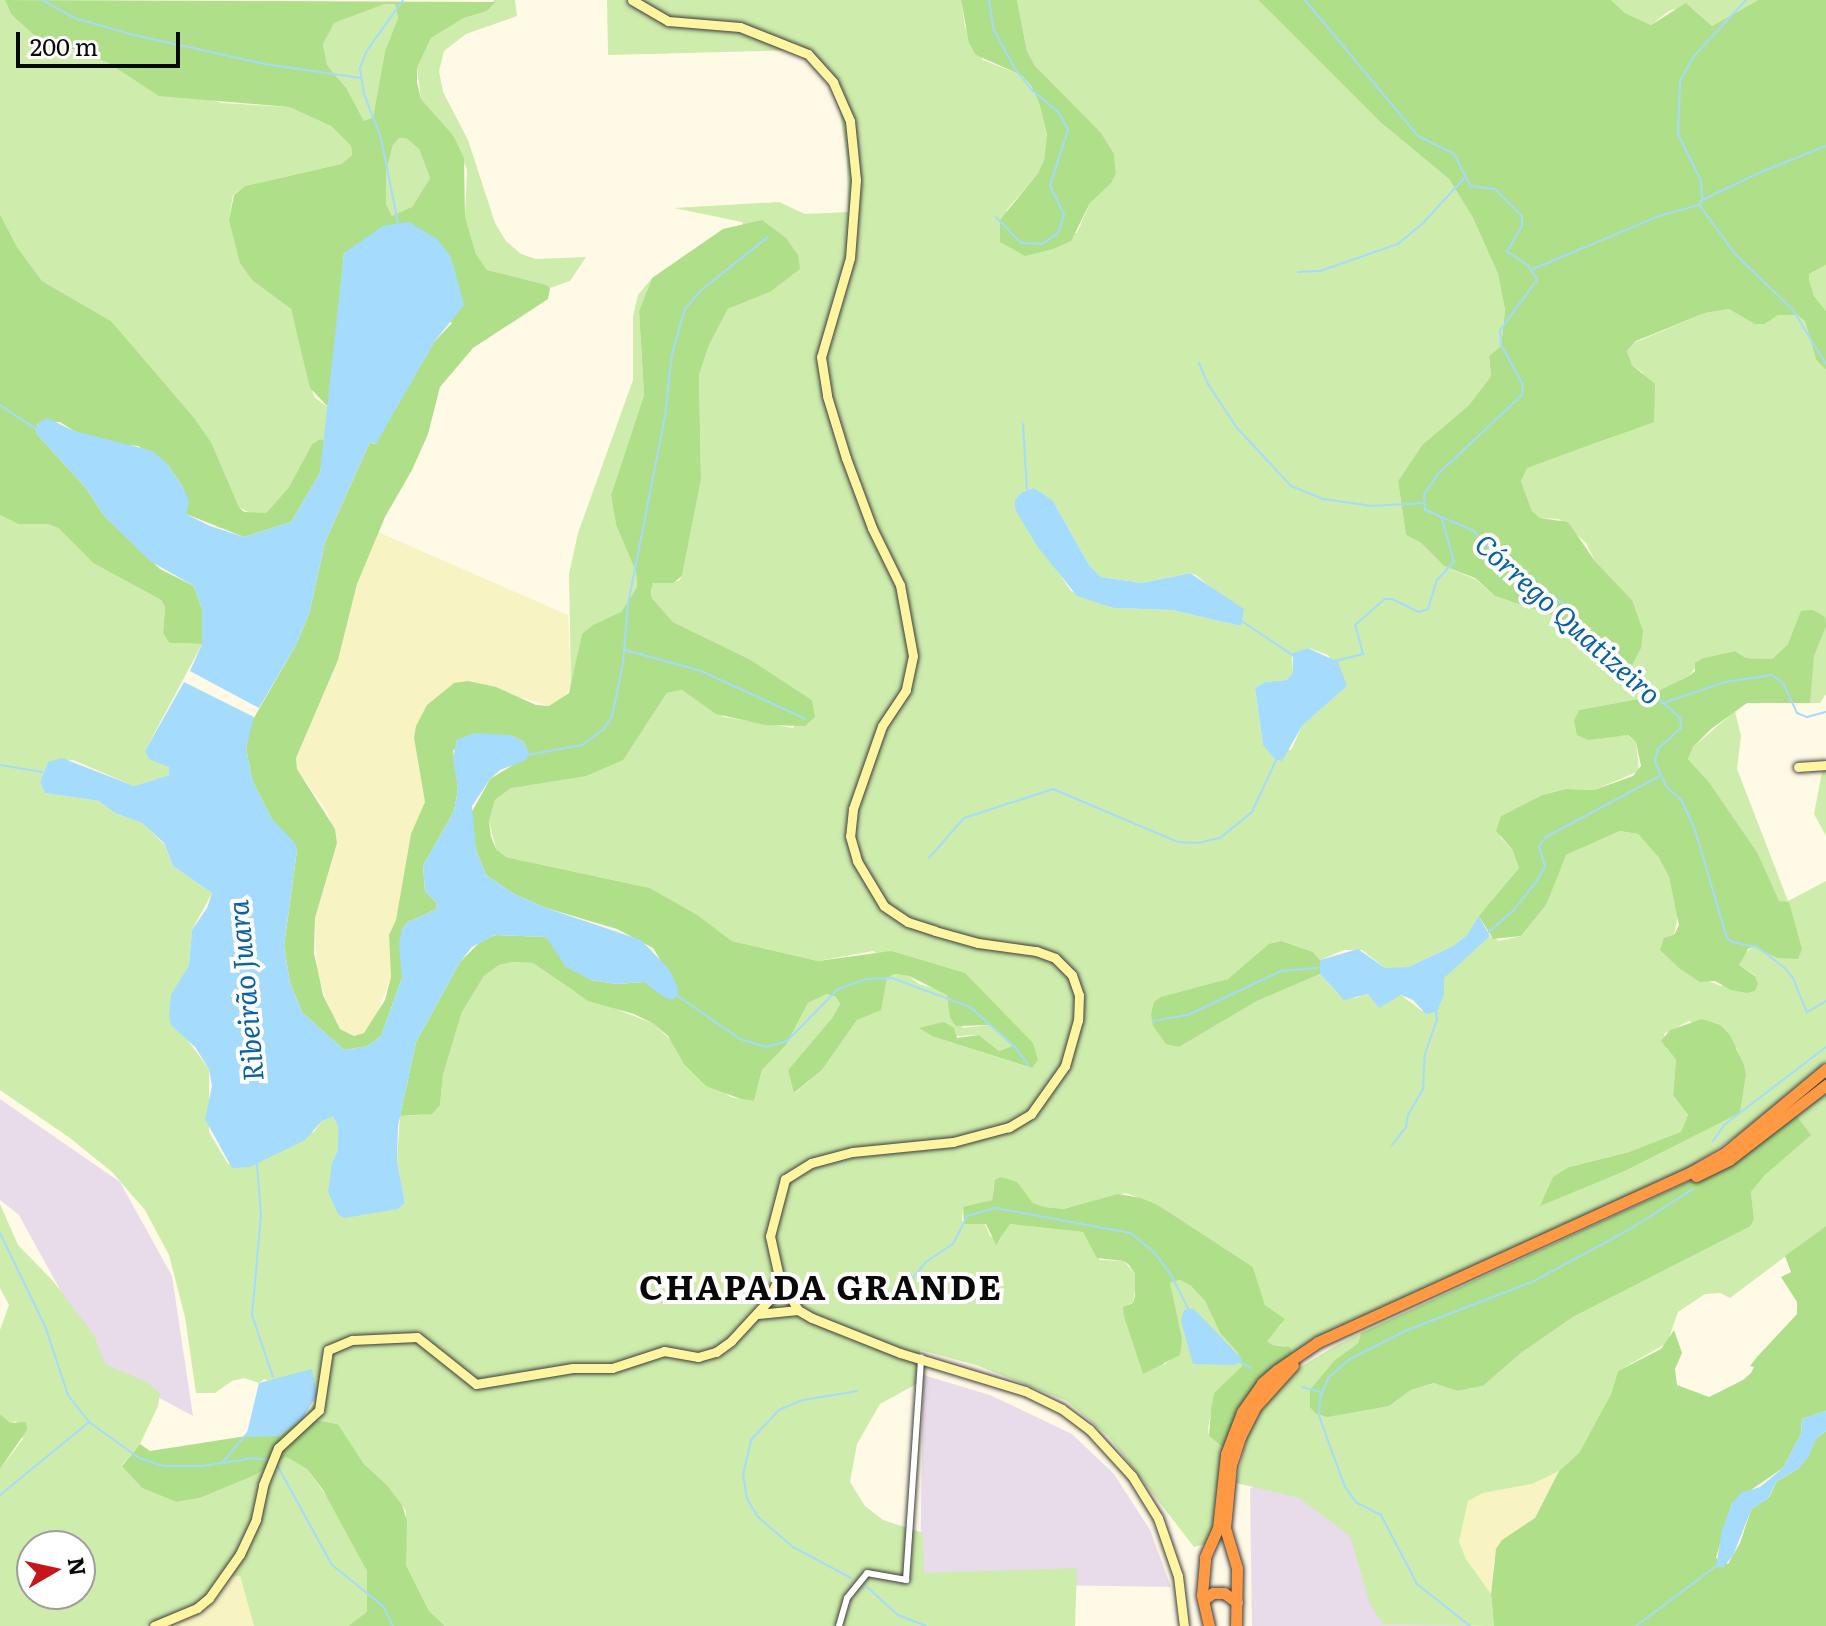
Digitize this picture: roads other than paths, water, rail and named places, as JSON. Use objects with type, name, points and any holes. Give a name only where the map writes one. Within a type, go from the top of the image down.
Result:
[{"type":"highway","points":[[1209,1626],[1203,1600],[1205,1557],[1218,1528],[1221,1479],[1232,1435],[1262,1383],[1318,1342],[1691,1172],[1726,1152],[1826,1069]]},
{"type":"highway","points":[[1236,1626],[1237,1568],[1225,1528],[1231,1465],[1240,1437],[1256,1406],[1292,1366],[1353,1332],[1729,1160],[1826,1085]]},
{"type":"highway","points":[[1203,1600],[1213,1593],[1224,1593],[1237,1602]]},
{"type":"street","points":[[632,0],[668,21],[740,27],[808,54],[833,82],[850,121],[856,180],[850,258],[821,357],[827,396],[846,458],[872,528],[900,585],[913,656],[906,690],[882,726],[853,809],[850,836],[857,861],[884,906],[908,922],[935,931],[978,943],[1036,951],[1055,958],[1072,975],[1079,995],[1078,1020],[1065,1066],[1031,1114],[1009,1127],[953,1142],[852,1152],[811,1163],[785,1179],[770,1236],[779,1277],[798,1310]]},
{"type":"street","points":[[1798,767],[1826,765]]},
{"type":"street","points":[[154,1626],[197,1608],[209,1598],[240,1554],[256,1519],[263,1485],[278,1448],[319,1410],[328,1350],[352,1340],[378,1336],[417,1337],[476,1384],[573,1368],[612,1368],[664,1351],[698,1357],[731,1341],[769,1300],[779,1277]]},
{"type":"street","points":[[757,1314],[798,1310],[900,1353],[1025,1391],[1062,1409],[1099,1439],[1132,1476],[1158,1518],[1178,1576],[1184,1626]]},
{"type":"street","points":[[839,1626],[847,1598],[867,1573],[906,1580],[921,1358]]},
{"type":"water","points":[[409,222],[437,239],[451,257],[464,305],[434,342],[376,444],[370,442],[325,542],[309,614],[296,645],[259,708],[190,671],[202,644],[202,609],[194,586],[150,561],[105,517],[85,487],[36,433],[38,423],[47,418],[74,431],[153,451],[168,465],[184,489],[189,501],[186,514],[210,526],[244,537],[291,522],[320,473],[344,253],[383,226]]},
{"type":"water","points":[[1034,488],[1053,501],[1089,565],[1101,577],[1142,583],[1190,573],[1244,609],[1241,626],[1172,610],[1114,608],[1077,596],[1037,546],[1015,509],[1015,500],[1021,493]]},
{"type":"water","points":[[1308,648],[1338,662],[1347,686],[1302,726],[1282,761],[1275,759],[1263,745],[1255,688],[1265,682],[1287,680],[1293,672],[1293,653]]},
{"type":"water","points":[[184,682],[254,717],[246,748],[252,780],[271,818],[295,843],[297,850],[284,946],[290,983],[302,1012],[344,1050],[368,1046],[381,1036],[402,978],[399,944],[402,929],[408,922],[437,909],[436,902],[425,891],[423,866],[454,811],[458,789],[453,760],[456,740],[475,733],[511,735],[524,742],[529,753],[526,760],[500,770],[490,779],[472,806],[476,850],[486,875],[514,894],[546,908],[641,940],[669,969],[678,988],[677,996],[672,1000],[662,996],[644,982],[616,984],[591,980],[566,967],[546,937],[495,935],[472,947],[460,962],[416,1042],[398,1126],[397,1161],[405,1203],[398,1209],[344,1218],[338,1214],[328,1192],[332,1163],[338,1149],[338,1126],[333,1117],[322,1121],[305,1140],[250,1167],[232,1168],[205,1119],[212,1086],[209,1069],[195,1047],[171,1025],[169,1015],[171,995],[189,965],[192,930],[207,908],[212,893],[173,866],[164,843],[142,823],[115,813],[99,801],[45,793],[40,782],[48,762],[62,758],[134,786],[169,775],[169,767],[149,759],[145,751]]},
{"type":"water","points":[[1479,916],[1490,936],[1444,978],[1444,994],[1437,1012],[1426,1014],[1413,1000],[1401,995],[1379,1008],[1368,994],[1344,1000],[1320,974],[1320,960],[1358,949],[1385,968],[1408,967],[1453,946],[1467,935]]},
{"type":"water","points":[[1194,1309],[1242,1359],[1235,1365],[1193,1364],[1181,1321],[1184,1310]]},
{"type":"water","points":[[312,1369],[317,1395],[303,1418],[279,1436],[246,1437],[259,1383]]},
{"type":"water","points":[[1826,1411],[1826,1431],[1816,1439],[1808,1458],[1798,1469],[1777,1481],[1768,1498],[1751,1510],[1733,1556],[1723,1567],[1716,1567],[1722,1530],[1732,1503],[1741,1493],[1760,1487],[1783,1468],[1801,1434],[1802,1419]]},
{"type":"waterway","points":[[42,0],[74,18],[134,35],[265,64],[361,78]]},
{"type":"waterway","name":"Ribeirão Juara","points":[[398,223],[381,138],[364,94],[360,68],[366,52],[403,0]]},
{"type":"waterway","points":[[989,0],[994,30],[1015,69],[1033,91],[1059,113],[1068,130],[1050,185],[1064,215],[1058,233],[1042,244],[1021,243],[996,217]]},
{"type":"waterway","name":"Córrego Quatizeiro","points":[[1305,0],[1418,136],[1454,154],[1470,186],[1495,189],[1522,216],[1522,226],[1507,252],[1528,265],[1537,280],[1500,330],[1501,345],[1523,385],[1522,395],[1438,474],[1424,495],[1425,510],[1474,531],[1502,562],[1561,602],[1604,649],[1680,718],[1681,728],[1658,749],[1655,762],[1666,786],[1682,801],[1695,830],[1727,938],[1757,947],[1784,967],[1793,978],[1807,1012],[1826,1001]]},
{"type":"waterway","points":[[1702,199],[1701,181],[1678,134],[1680,81],[1694,56],[1746,0]]},
{"type":"waterway","points":[[1533,269],[1659,216],[1699,205],[1702,200],[1761,172],[1826,146]]},
{"type":"waterway","points":[[1298,272],[1320,271],[1398,244],[1425,221],[1465,177]]},
{"type":"waterway","points":[[1700,206],[1735,254],[1793,310],[1826,364]]},
{"type":"waterway","points":[[527,755],[582,745],[603,730],[612,716],[623,663],[628,604],[665,417],[672,354],[685,309],[700,291],[768,237]]},
{"type":"waterway","points":[[1199,363],[1208,384],[1237,428],[1291,486],[1324,499],[1371,506],[1423,503]]},
{"type":"waterway","points":[[0,405],[36,429]]},
{"type":"waterway","points":[[1023,424],[1027,490]]},
{"type":"waterway","points":[[1335,661],[1363,654],[1355,625],[1385,599],[1392,599],[1419,612],[1428,609],[1437,580],[1454,562],[1442,519]]},
{"type":"waterway","points":[[1240,620],[1294,656]]},
{"type":"waterway","points":[[625,650],[701,671],[806,719]]},
{"type":"waterway","points":[[1666,702],[1725,682],[1772,675],[1783,683],[1797,713],[1807,717],[1826,712]]},
{"type":"waterway","points":[[929,858],[964,818],[1053,789],[1178,842],[1198,843],[1220,838],[1252,812],[1277,758]]},
{"type":"waterway","points":[[0,765],[42,772]]},
{"type":"waterway","points":[[1486,934],[1514,910],[1538,879],[1545,866],[1539,846],[1546,837],[1660,776]]},
{"type":"waterway","points":[[1153,1021],[1188,1015],[1281,971],[1318,968]]},
{"type":"waterway","points":[[675,994],[740,1039],[766,1047],[787,1041],[838,989],[867,979],[892,978],[970,1007],[1014,1046],[1030,1067]]},
{"type":"waterway","points":[[1392,1145],[1406,1127],[1408,1115],[1423,1089],[1425,1054],[1437,1020],[1436,1010]]},
{"type":"waterway","points":[[1713,1141],[1724,1125],[1826,1047]]},
{"type":"waterway","name":"Ribeirão Juara","points":[[257,1164],[261,1215],[252,1315],[273,1377]]},
{"type":"waterway","points":[[1470,1626],[1417,1584],[1381,1515],[1356,1502],[1345,1487],[1319,1416],[1320,1398],[1329,1377],[1350,1359],[1405,1331],[1534,1281],[1632,1228],[1693,1189]]},
{"type":"waterway","points":[[912,1279],[926,1262],[953,1244],[967,1216],[995,1208],[1131,1233],[1154,1252],[1170,1273],[1190,1312]]},
{"type":"waterway","points":[[0,1233],[45,1326],[68,1395],[89,1422],[139,1458],[163,1466],[202,1466],[253,1458],[268,1460]]},
{"type":"waterway","points":[[1238,1361],[1251,1368]]},
{"type":"waterway","points":[[1302,1387],[1321,1392]]},
{"type":"waterway","points":[[851,1578],[793,1547],[758,1517],[747,1499],[743,1475],[751,1440],[779,1410],[803,1400],[857,1391]]},
{"type":"waterway","points":[[0,1495],[88,1423]]},
{"type":"waterway","name":"Ribeirão Juara","points":[[223,1462],[248,1432]]},
{"type":"waterway","name":"Ribeirão Juara","points":[[277,1465],[332,1565],[383,1606],[393,1626]]},
{"type":"waterway","points":[[1636,1626],[1715,1567]]},
{"type":"waterway","points":[[867,1587],[898,1615],[926,1626]]},
{"type":"district","name":"CHAPADA GRANDE","points":[[821,1286]]}]
